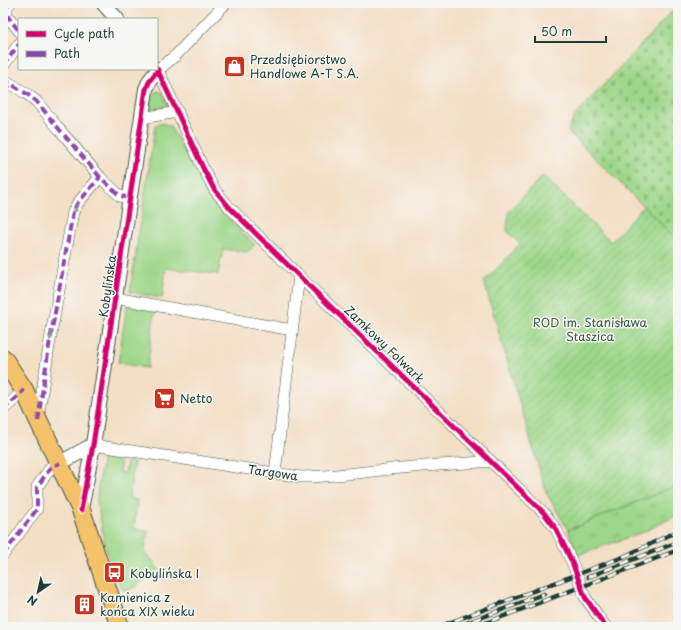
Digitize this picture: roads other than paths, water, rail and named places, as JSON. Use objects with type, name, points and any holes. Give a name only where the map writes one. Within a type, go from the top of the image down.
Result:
[{"type":"main road","points":[[3,358],[24,390],[82,510]]},
{"type":"main road","name":"Kobylińska","points":[[82,510],[120,627]]},
{"type":"street","points":[[10,3],[7,7],[6,14],[18,30]]},
{"type":"street","points":[[103,3],[116,18]]},
{"type":"street","points":[[158,68],[175,56],[226,3]]},
{"type":"street","points":[[3,66],[18,45]]},
{"type":"street","name":"Kobylińska","points":[[82,510],[146,89],[156,70]]},
{"type":"street","name":"Zamkowy Folwark","points":[[157,70],[214,189],[230,208],[299,276],[544,513],[556,529],[572,562],[585,597],[606,627]]},
{"type":"street","points":[[6,84],[27,94],[37,102],[58,129],[100,177],[120,196],[130,198]]},
{"type":"street","points":[[142,118],[178,112]]},
{"type":"street","points":[[38,421],[49,346],[73,212],[77,204],[100,177]]},
{"type":"street","points":[[275,473],[299,276]]},
{"type":"street","points":[[115,298],[292,330]]},
{"type":"street","points":[[3,410],[24,390]]},
{"type":"street","points":[[3,555],[37,509],[37,488],[51,467],[93,445]]},
{"type":"street","name":"Targowa","points":[[93,445],[301,477],[317,477],[411,467],[491,461]]},
{"type":"railway","points":[[438,627],[623,557],[678,531]]},
{"type":"railway","points":[[588,577],[678,542]]},
{"type":"railway","points":[[475,627],[678,550]]},
{"type":"railway","points":[[456,627],[544,594]]},
{"type":"place","name":"Przedsiębiorstwo Handlowe A-T S.A.","points":[[235,66]]},
{"type":"place","name":"Netto","points":[[165,398]]},
{"type":"place","name":"Kobylińska I","points":[[114,573]]},
{"type":"place","name":"Kamienica z końca XIX wieku","points":[[84,604]]},
{"type":"park label","name":"ROD im. Stanisława Staszica","points":[[590,329]]}]
